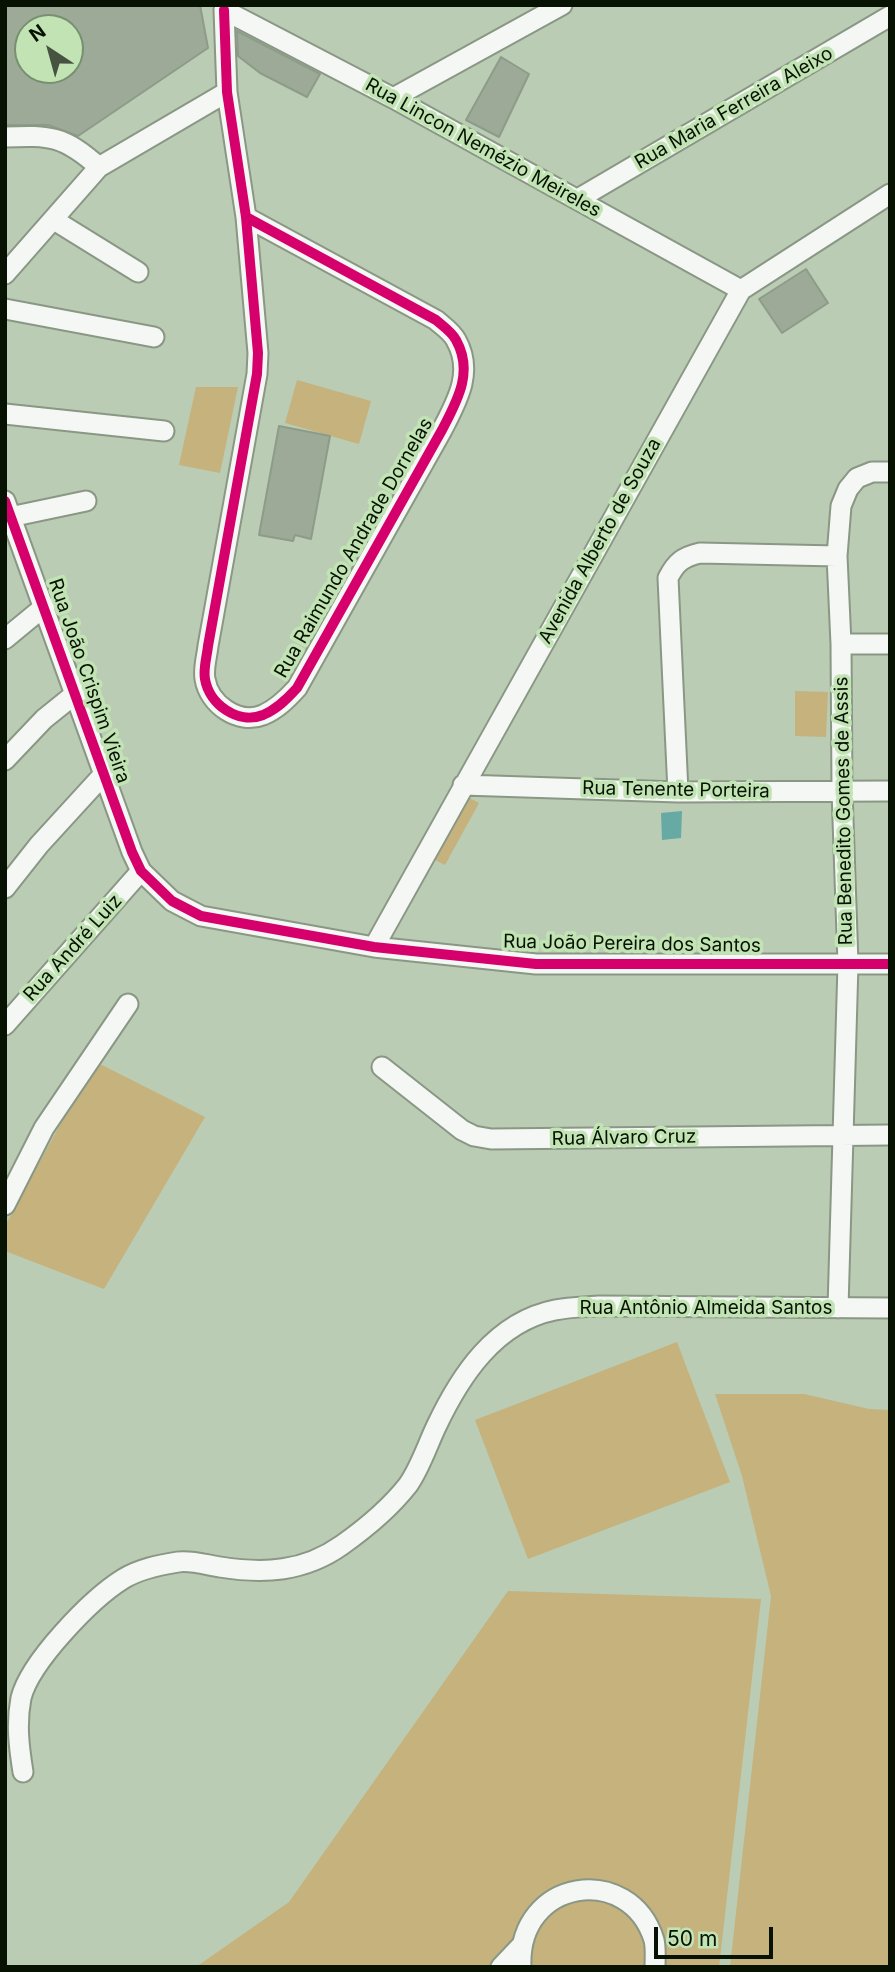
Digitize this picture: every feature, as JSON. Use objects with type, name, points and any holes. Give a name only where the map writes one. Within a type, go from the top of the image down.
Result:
[{"type":"street","points":[[393,98],[562,5]]},
{"type":"street","name":"Rua Lincon Nemézio Meireles","points":[[225,7],[741,290]]},
{"type":"street","name":"Rua Raimundo Andrade Dornelas","points":[[225,7],[228,92],[246,217],[257,333],[257,374],[204,677],[209,693],[219,706],[237,716],[260,716],[282,704],[297,688],[442,430],[462,390],[465,366],[456,339],[436,320],[246,217]]},
{"type":"street","name":"Rua Maria Ferreira Aleixo","points":[[578,199],[890,16]]},
{"type":"street","points":[[5,274],[99,167],[228,92]]},
{"type":"street","points":[[5,137],[53,137],[70,144],[99,167]]},
{"type":"street","name":"Avenida Alberto de Souza","points":[[374,947],[741,290],[889,197]]},
{"type":"street","points":[[54,220],[138,272]]},
{"type":"street","points":[[5,309],[154,337]]},
{"type":"street","points":[[5,414],[164,431]]},
{"type":"street","name":"Rua Benedito Gomes de Assis","points":[[838,1308],[848,964],[837,556],[841,506],[848,489],[857,478],[872,472],[890,472]]},
{"type":"street","points":[[7,513],[86,501]]},
{"type":"street","name":"Rua João Crispim Vieira","points":[[7,513],[45,606],[103,775],[141,871]]},
{"type":"street","points":[[678,792],[668,578],[675,564],[686,557],[700,554],[837,556]]},
{"type":"street","points":[[5,639],[45,606]]},
{"type":"street","points":[[841,644],[890,644]]},
{"type":"street","points":[[5,760],[44,719],[75,694]]},
{"type":"street","points":[[5,888],[39,845],[103,775]]},
{"type":"street","name":"Rua Tenente Porteira","points":[[463,785],[678,792],[890,791]]},
{"type":"street","name":"Rua João Pereira dos Santos","points":[[141,871],[172,901],[201,916],[374,947],[536,964],[890,964]]},
{"type":"street","name":"Rua André Luiz","points":[[5,1025],[141,871]]},
{"type":"street","points":[[5,1205],[44,1128],[128,1004]]},
{"type":"street","name":"Rua Álvaro Cruz","points":[[382,1067],[462,1129],[474,1136],[491,1139],[890,1136]]},
{"type":"street","name":"Rua Antônio Almeida Santos","points":[[23,1772],[11,1726],[22,1696],[34,1670],[55,1641],[101,1597],[124,1578],[152,1566],[182,1561],[246,1571],[277,1571],[309,1562],[340,1547],[387,1509],[409,1483],[451,1395],[470,1365],[496,1339],[526,1320],[555,1310],[598,1306],[890,1308]]},
{"type":"street","points":[[502,1967],[520,1947],[529,1922],[548,1902],[572,1891],[598,1890],[624,1899],[643,1917],[654,1941],[655,1967]]},
{"type":"street","points":[[520,1947],[521,1967]]},
{"type":"shaded area","points":[[297,380],[371,401],[359,444],[285,423]]},
{"type":"shaded area","points":[[196,387],[238,387],[220,473],[179,465]]},
{"type":"shaded area","points":[[795,691],[828,692],[826,737],[795,736]]},
{"type":"shaded area","points":[[466,796],[479,803],[445,865],[433,859]]},
{"type":"shaded area","points":[[90,1059],[205,1117],[104,1289],[5,1251],[5,1226],[80,1088]]},
{"type":"shaded area","points":[[677,1342],[730,1482],[528,1559],[475,1420]]},
{"type":"shaded area","points":[[715,1394],[804,1394],[869,1409],[890,1410],[890,1967],[730,1967],[771,1596],[742,1476]]},
{"type":"shaded area","points":[[508,1591],[761,1599],[719,1967],[196,1967],[289,1902]]},
{"type":"water","points":[[682,811],[681,838],[662,840],[661,813]]},
{"type":"building","points":[[5,5],[200,5],[208,48],[78,136],[48,125],[5,125]]},
{"type":"building","points":[[237,31],[320,74],[307,97],[260,73],[238,56]]},
{"type":"building","points":[[501,57],[529,74],[499,137],[466,120]]},
{"type":"building","points":[[806,269],[828,303],[782,333],[759,299]]},
{"type":"building","points":[[279,426],[330,436],[311,539],[295,535],[293,541],[259,535]]},
{"type":"cycle path","points":[[224,10],[227,92],[246,217],[258,353],[257,374],[205,675],[212,697],[219,704],[235,715],[253,717],[273,710],[297,688],[448,419],[458,397],[464,363],[454,337],[436,320],[246,217]]},
{"type":"cycle path","points":[[5,501],[132,852],[141,871],[172,901],[201,916],[374,947],[536,964],[890,964]]}]
